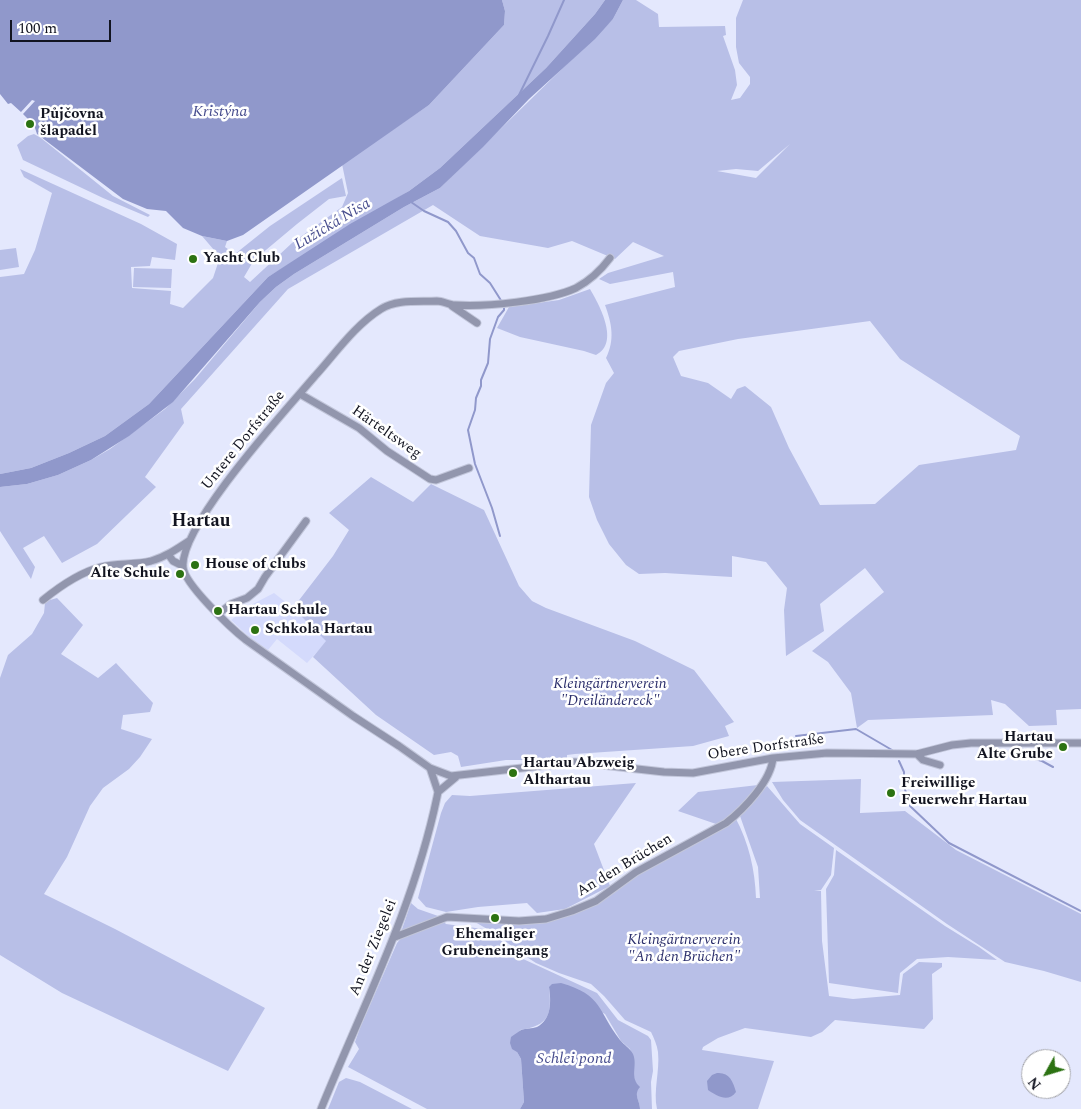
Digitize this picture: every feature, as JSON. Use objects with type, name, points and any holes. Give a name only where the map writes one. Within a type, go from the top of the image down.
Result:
[{"type":"street","name":"Untere Dorfstraße","points":[[183,566],[189,541],[219,492],[352,334],[381,309],[404,302],[443,301],[452,306],[503,303],[568,292],[586,282],[610,258]]},
{"type":"street","points":[[452,306],[477,323]]},
{"type":"street","name":"Härteltsweg","points":[[300,394],[359,428],[387,451],[430,480],[436,480],[469,468]]},
{"type":"street","points":[[218,614],[258,589],[306,521]]},
{"type":"street","points":[[44,600],[74,579],[90,571],[101,567],[152,560],[168,554],[189,541]]},
{"type":"street","points":[[168,554],[173,561],[183,566],[189,582],[218,614],[246,640],[430,768],[456,777]]},
{"type":"street","name":"Obere Dorfstraße","points":[[456,777],[575,762],[664,772],[693,773],[773,758],[842,752],[892,755],[917,754],[965,743],[1081,743]]},
{"type":"street","points":[[917,754],[923,760],[940,765]]},
{"type":"street","name":"An den Brüchen","points":[[395,937],[447,917],[519,921],[546,919],[584,907],[596,901],[636,872],[718,828],[731,819],[767,779],[773,758]]},
{"type":"street","points":[[430,768],[438,792],[456,777]]},
{"type":"street","name":"An der Ziegelei","points":[[321,1109],[395,937],[409,899],[431,826],[438,792]]},
{"type":"shaded area","points":[[274,593],[293,608],[327,641],[307,663],[277,639],[268,650],[248,636],[231,620],[249,606]]},
{"type":"green space","points":[[502,0],[605,0],[595,14],[546,68],[440,168],[409,191],[268,277],[149,404],[105,436],[69,453],[31,468],[0,474],[0,277],[24,274],[35,250],[52,193],[24,177],[20,169],[141,224],[177,244],[175,260],[152,257],[150,266],[131,267],[132,288],[171,291],[170,304],[183,308],[213,278],[220,257],[202,236],[227,241],[225,247],[235,254],[270,226],[342,178],[346,196],[329,199],[254,260],[244,277],[250,282],[292,243],[342,207],[348,193],[342,164],[429,105],[504,25],[505,11]]},
{"type":"green space","points":[[623,0],[636,0],[658,14],[659,27],[725,26],[726,35],[723,36],[735,70],[737,85],[731,100],[740,98],[750,84],[750,77],[739,63],[736,47],[736,18],[743,0],[1081,0],[1081,709],[1056,710],[1057,725],[1029,726],[1005,704],[991,700],[993,715],[868,720],[857,728],[851,693],[828,662],[812,651],[884,592],[865,568],[820,604],[824,631],[786,656],[784,610],[787,588],[766,562],[732,556],[732,577],[665,573],[639,574],[626,565],[609,544],[597,520],[589,497],[591,425],[606,383],[614,373],[606,358],[611,345],[612,332],[605,305],[675,287],[673,272],[610,284],[599,279],[608,273],[664,256],[633,242],[615,259],[572,241],[548,248],[480,236],[433,205],[288,289],[181,409],[184,423],[145,477],[156,487],[97,544],[62,563],[44,536],[23,548],[35,567],[31,579],[0,531],[0,487],[27,484],[58,475],[91,460],[110,449],[165,409],[195,379],[260,302],[276,287],[404,207],[440,188],[613,19]],"holes":[[[790,144],[756,178],[717,171],[736,169],[758,171]],[[870,321],[900,359],[1020,436],[1016,450],[919,465],[875,504],[820,505],[789,448],[771,407],[745,386],[737,389],[731,399],[708,383],[681,376],[673,357],[679,351],[738,339]]]},
{"type":"green space","points":[[34,134],[113,196],[150,215],[148,217],[103,198],[23,160],[17,145],[28,136]]},
{"type":"green space","points":[[16,248],[19,267],[0,270],[0,250]]},
{"type":"green space","points":[[134,268],[172,269],[171,288],[133,287]]},
{"type":"green space","points":[[590,289],[603,314],[607,333],[607,342],[596,355],[520,337],[497,328],[509,307],[559,300]]},
{"type":"green space","name":"Kleingärtnerverein \"Dreiländereck\"","points":[[371,477],[413,502],[431,484],[484,510],[519,586],[532,601],[635,641],[694,670],[734,722],[725,726],[729,736],[693,746],[575,754],[567,755],[567,760],[506,760],[461,767],[458,756],[451,752],[434,755],[376,715],[313,657],[326,641],[293,608],[333,556],[349,530],[329,513]]},
{"type":"green space","points":[[57,598],[83,625],[61,654],[98,678],[116,663],[153,703],[150,712],[123,715],[121,729],[152,739],[129,769],[103,788],[90,806],[67,857],[44,894],[265,1008],[228,1071],[62,993],[0,955],[0,678],[8,655],[32,634],[44,613],[45,603]]},
{"type":"green space","points":[[861,779],[860,813],[905,811],[956,850],[1081,914],[1081,982],[1005,962],[947,924],[800,820],[783,800],[772,782]]},
{"type":"green space","points":[[636,783],[594,844],[610,886],[565,909],[537,913],[527,903],[446,912],[426,907],[418,898],[441,813],[445,803],[452,795],[470,796]]},
{"type":"green space","points":[[758,785],[738,808],[719,825],[678,811],[698,792]]},
{"type":"green space","name":"Kleingärtnerverein \"An den Brüchen\"","points":[[767,786],[800,824],[834,848],[831,875],[821,890],[814,891],[821,891],[822,941],[829,996],[853,999],[900,995],[903,974],[919,962],[942,963],[942,967],[932,974],[933,1019],[924,1029],[835,1020],[822,1032],[811,1037],[745,1028],[718,1038],[703,1047],[702,1050],[774,1061],[758,1109],[657,1109],[658,1052],[651,1032],[625,1020],[591,984],[536,963],[499,936],[470,919],[517,923],[573,912],[735,817],[750,857],[756,898],[760,898],[758,867],[740,816],[749,803]]},
{"type":"green space","points":[[836,850],[997,960],[948,957],[917,959],[900,973],[898,993],[829,983],[826,889],[834,875]]},
{"type":"green space","points":[[411,903],[418,909],[441,917],[401,932]]},
{"type":"green space","points":[[444,922],[446,924],[483,929],[497,937],[521,958],[597,993],[618,1020],[648,1036],[651,1040],[653,1071],[651,1082],[652,1109],[640,1109],[637,1095],[639,1087],[635,1082],[630,1049],[621,1041],[605,1014],[549,987],[550,1005],[546,1018],[537,1025],[520,1030],[517,1052],[521,1059],[524,1102],[520,1109],[427,1109],[348,1067],[359,1049],[355,1042],[360,1028],[397,943],[402,937]]},
{"type":"green space","points":[[346,1078],[360,1082],[412,1109],[328,1109],[339,1082]]},
{"type":"water","name":"Kristýna","points":[[0,0],[502,0],[505,11],[504,25],[429,105],[243,235],[227,241],[202,236],[183,228],[166,211],[147,209],[123,199],[37,134],[34,125],[23,114],[35,101],[32,100],[21,112],[11,103],[8,104],[0,94]]},
{"type":"water","points":[[605,0],[623,0],[613,19],[595,39],[529,99],[440,188],[404,207],[276,287],[260,302],[173,402],[129,436],[91,460],[58,475],[27,484],[0,487],[0,474],[31,468],[69,453],[105,436],[149,404],[268,277],[350,224],[409,191],[440,168],[546,68],[595,14]]},
{"type":"water","name":"Schlei pond","points":[[561,983],[575,988],[592,998],[620,1040],[632,1052],[635,1063],[634,1075],[640,1087],[637,1095],[640,1109],[520,1109],[524,1102],[521,1059],[517,1052],[512,1049],[511,1037],[521,1030],[535,1028],[542,1024],[548,1015],[549,987],[552,984]]},
{"type":"water","points":[[717,1073],[725,1074],[730,1078],[736,1092],[730,1097],[722,1097],[708,1090],[707,1081],[712,1075]]},
{"type":"waterway","points":[[519,95],[564,0]]},
{"type":"waterway","points":[[411,202],[424,211],[448,222],[456,231],[468,253],[474,258],[480,274],[490,283],[502,302]]},
{"type":"waterway","points":[[500,536],[492,508],[475,464],[468,430],[475,410],[481,380],[488,363],[490,339],[498,317],[504,310],[504,306]]},
{"type":"waterway","points":[[796,736],[856,729],[892,750]]},
{"type":"waterway","points":[[1035,759],[1053,767]]},
{"type":"waterway","points":[[899,761],[904,772],[904,786],[910,806],[949,843],[1081,911]]},
{"type":"place","name":"Půjčovna šlapadel","points":[[30,124]]},
{"type":"place","name":"Yacht Club","points":[[193,259]]},
{"type":"place","name":"House of clubs","points":[[195,565]]},
{"type":"place","name":"Alte Schule","points":[[180,574]]},
{"type":"place","name":"Hartau Schule","points":[[218,611]]},
{"type":"place","name":"Schkola Hartau","points":[[255,630]]},
{"type":"place","name":"Hartau Alte Grube","points":[[1063,747]]},
{"type":"place","name":"Hartau Abzweig Althartau","points":[[513,773]]},
{"type":"place","name":"Freiwillige Feuerwehr Hartau","points":[[891,793]]},
{"type":"place","name":"Ehemaliger Grubeneingang","points":[[495,918]]},
{"type":"district","name":"Hartau","points":[[201,522]]},
{"type":"water label","name":"Lužická Nisa","points":[[333,225]]}]
